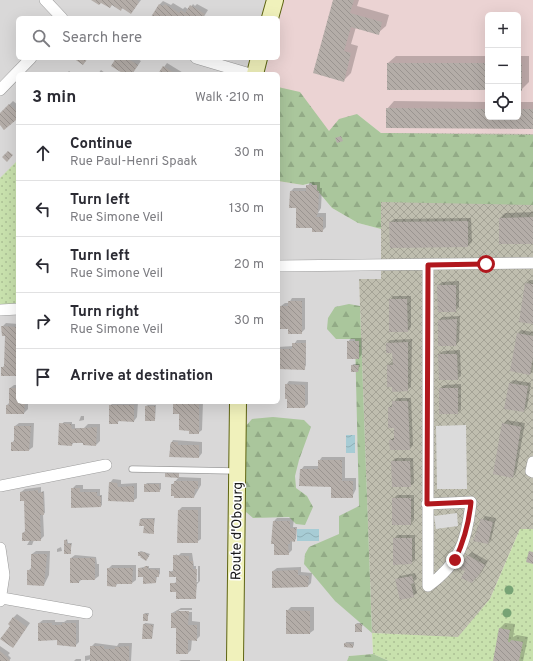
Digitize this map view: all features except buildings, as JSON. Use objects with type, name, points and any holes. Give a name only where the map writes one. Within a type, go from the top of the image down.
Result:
[{"type":"main road","points":[[270,16],[274,0]]},
{"type":"main road","points":[[256,72],[258,60]]},
{"type":"main road","name":"Route d'Obourg","points":[[235,661],[238,404]]},
{"type":"street","points":[[45,0],[60,16]]},
{"type":"street","points":[[17,72],[29,60]]},
{"type":"street","points":[[203,60],[243,72]]},
{"type":"street","points":[[0,90],[16,73]]},
{"type":"street","points":[[280,266],[533,263]]},
{"type":"street","points":[[427,504],[471,502],[469,523],[463,543],[455,560],[444,574],[428,586],[427,504],[428,265]]},
{"type":"street","points":[[0,310],[16,309]]},
{"type":"street","points":[[533,462],[531,471],[533,472]]},
{"type":"street","points":[[0,486],[106,465]]},
{"type":"street","points":[[0,548],[4,575],[1,600],[87,613]]},
{"type":"lane","points":[[132,469],[237,471]]},
{"type":"shaded area","points":[[0,0],[284,0],[280,16],[16,16],[16,60],[268,60],[266,72],[16,72],[16,404],[280,404],[280,181],[303,185],[311,183],[332,208],[358,223],[381,229],[381,280],[359,280],[373,654],[349,656],[347,661],[0,661]]},
{"type":"shaded area","points":[[284,0],[533,0],[533,135],[381,133],[357,114],[303,185],[280,181],[280,72],[266,72],[268,60],[280,60],[280,16]]},
{"type":"shaded area","points":[[381,133],[533,134],[533,529],[520,529],[490,599],[458,638],[372,633],[359,279],[381,279]]},
{"type":"shaded area","points":[[466,425],[467,489],[437,489],[436,426]]},
{"type":"shaded area","points":[[457,513],[458,526],[436,529],[434,516]]},
{"type":"green space","points":[[280,87],[300,92],[329,131],[339,119],[357,114],[381,133],[533,135],[533,205],[381,202],[381,229],[358,223],[332,208],[311,183],[303,185],[280,181]]},
{"type":"green space","points":[[16,162],[16,309],[0,310],[0,178]]},
{"type":"green space","points":[[349,304],[360,306],[372,633],[335,601],[304,564],[305,554],[309,547],[339,534],[339,516],[359,506],[355,339],[336,339],[327,329],[328,318],[335,307]]},
{"type":"green space","points":[[273,417],[304,420],[311,427],[295,476],[296,488],[307,496],[313,507],[305,525],[296,524],[289,517],[253,518],[246,512],[245,427],[252,419]]},
{"type":"green space","points":[[520,529],[533,529],[533,661],[389,661],[373,654],[372,633],[458,637],[490,599]]},
{"type":"green space","points":[[373,654],[389,661],[347,661],[349,656]]},
{"type":"water","points":[[346,435],[355,435],[355,453],[346,453]]},
{"type":"water","points":[[297,529],[319,529],[319,541],[297,541]]},
{"type":"route","points":[[455,560],[463,543],[469,523],[471,502],[427,504],[428,265],[486,264]]}]
